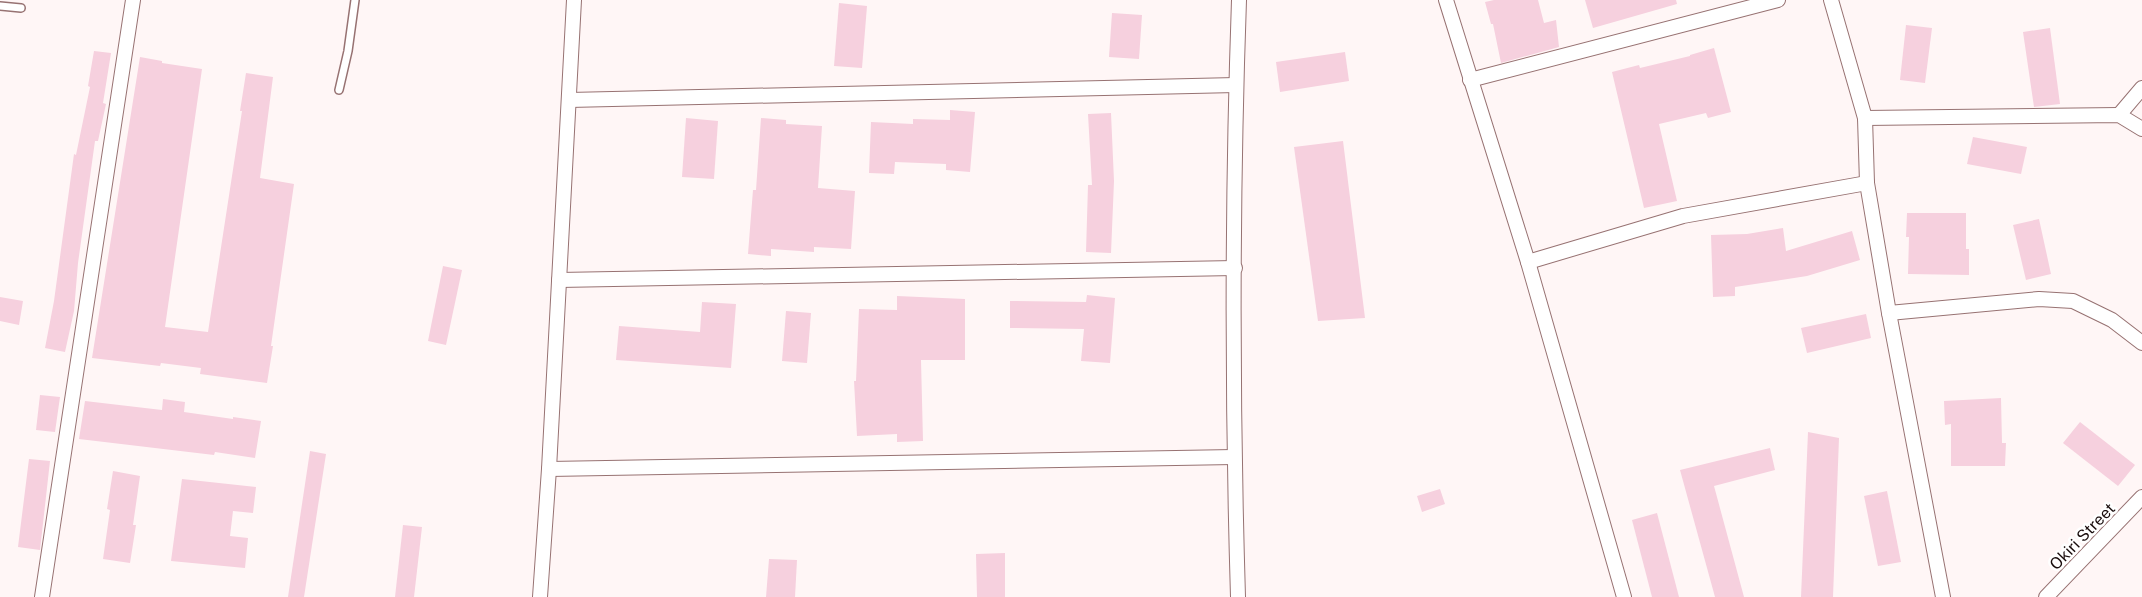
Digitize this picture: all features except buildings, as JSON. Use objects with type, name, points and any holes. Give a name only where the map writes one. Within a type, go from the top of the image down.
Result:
[{"type":"street","points":[[42,597],[133,0]]},
{"type":"street","points":[[540,597],[574,0]]},
{"type":"street","points":[[1238,597],[1234,457],[1236,85],[1239,0]]},
{"type":"street","points":[[1446,0],[1528,262],[1624,597]]},
{"type":"street","points":[[1470,80],[1778,0]]},
{"type":"street","points":[[1831,0],[1864,118],[1867,183],[1889,313],[1943,597]]},
{"type":"street","points":[[569,100],[1236,85]]},
{"type":"street","points":[[2119,116],[2142,88]]},
{"type":"street","points":[[1864,118],[2119,116],[2142,129]]},
{"type":"street","points":[[1528,262],[1683,216],[1867,183]]},
{"type":"street","points":[[559,280],[1235,268]]},
{"type":"street","points":[[1889,313],[2040,299],[2073,301],[2112,320],[2142,343]]},
{"type":"street","points":[[549,469],[1234,457]]},
{"type":"street","name":"Okiri Street","points":[[2046,597],[2142,497]]},
{"type":"lane","points":[[339,90],[348,51],[355,0]]},
{"type":"lane","points":[[0,6],[21,8]]}]
